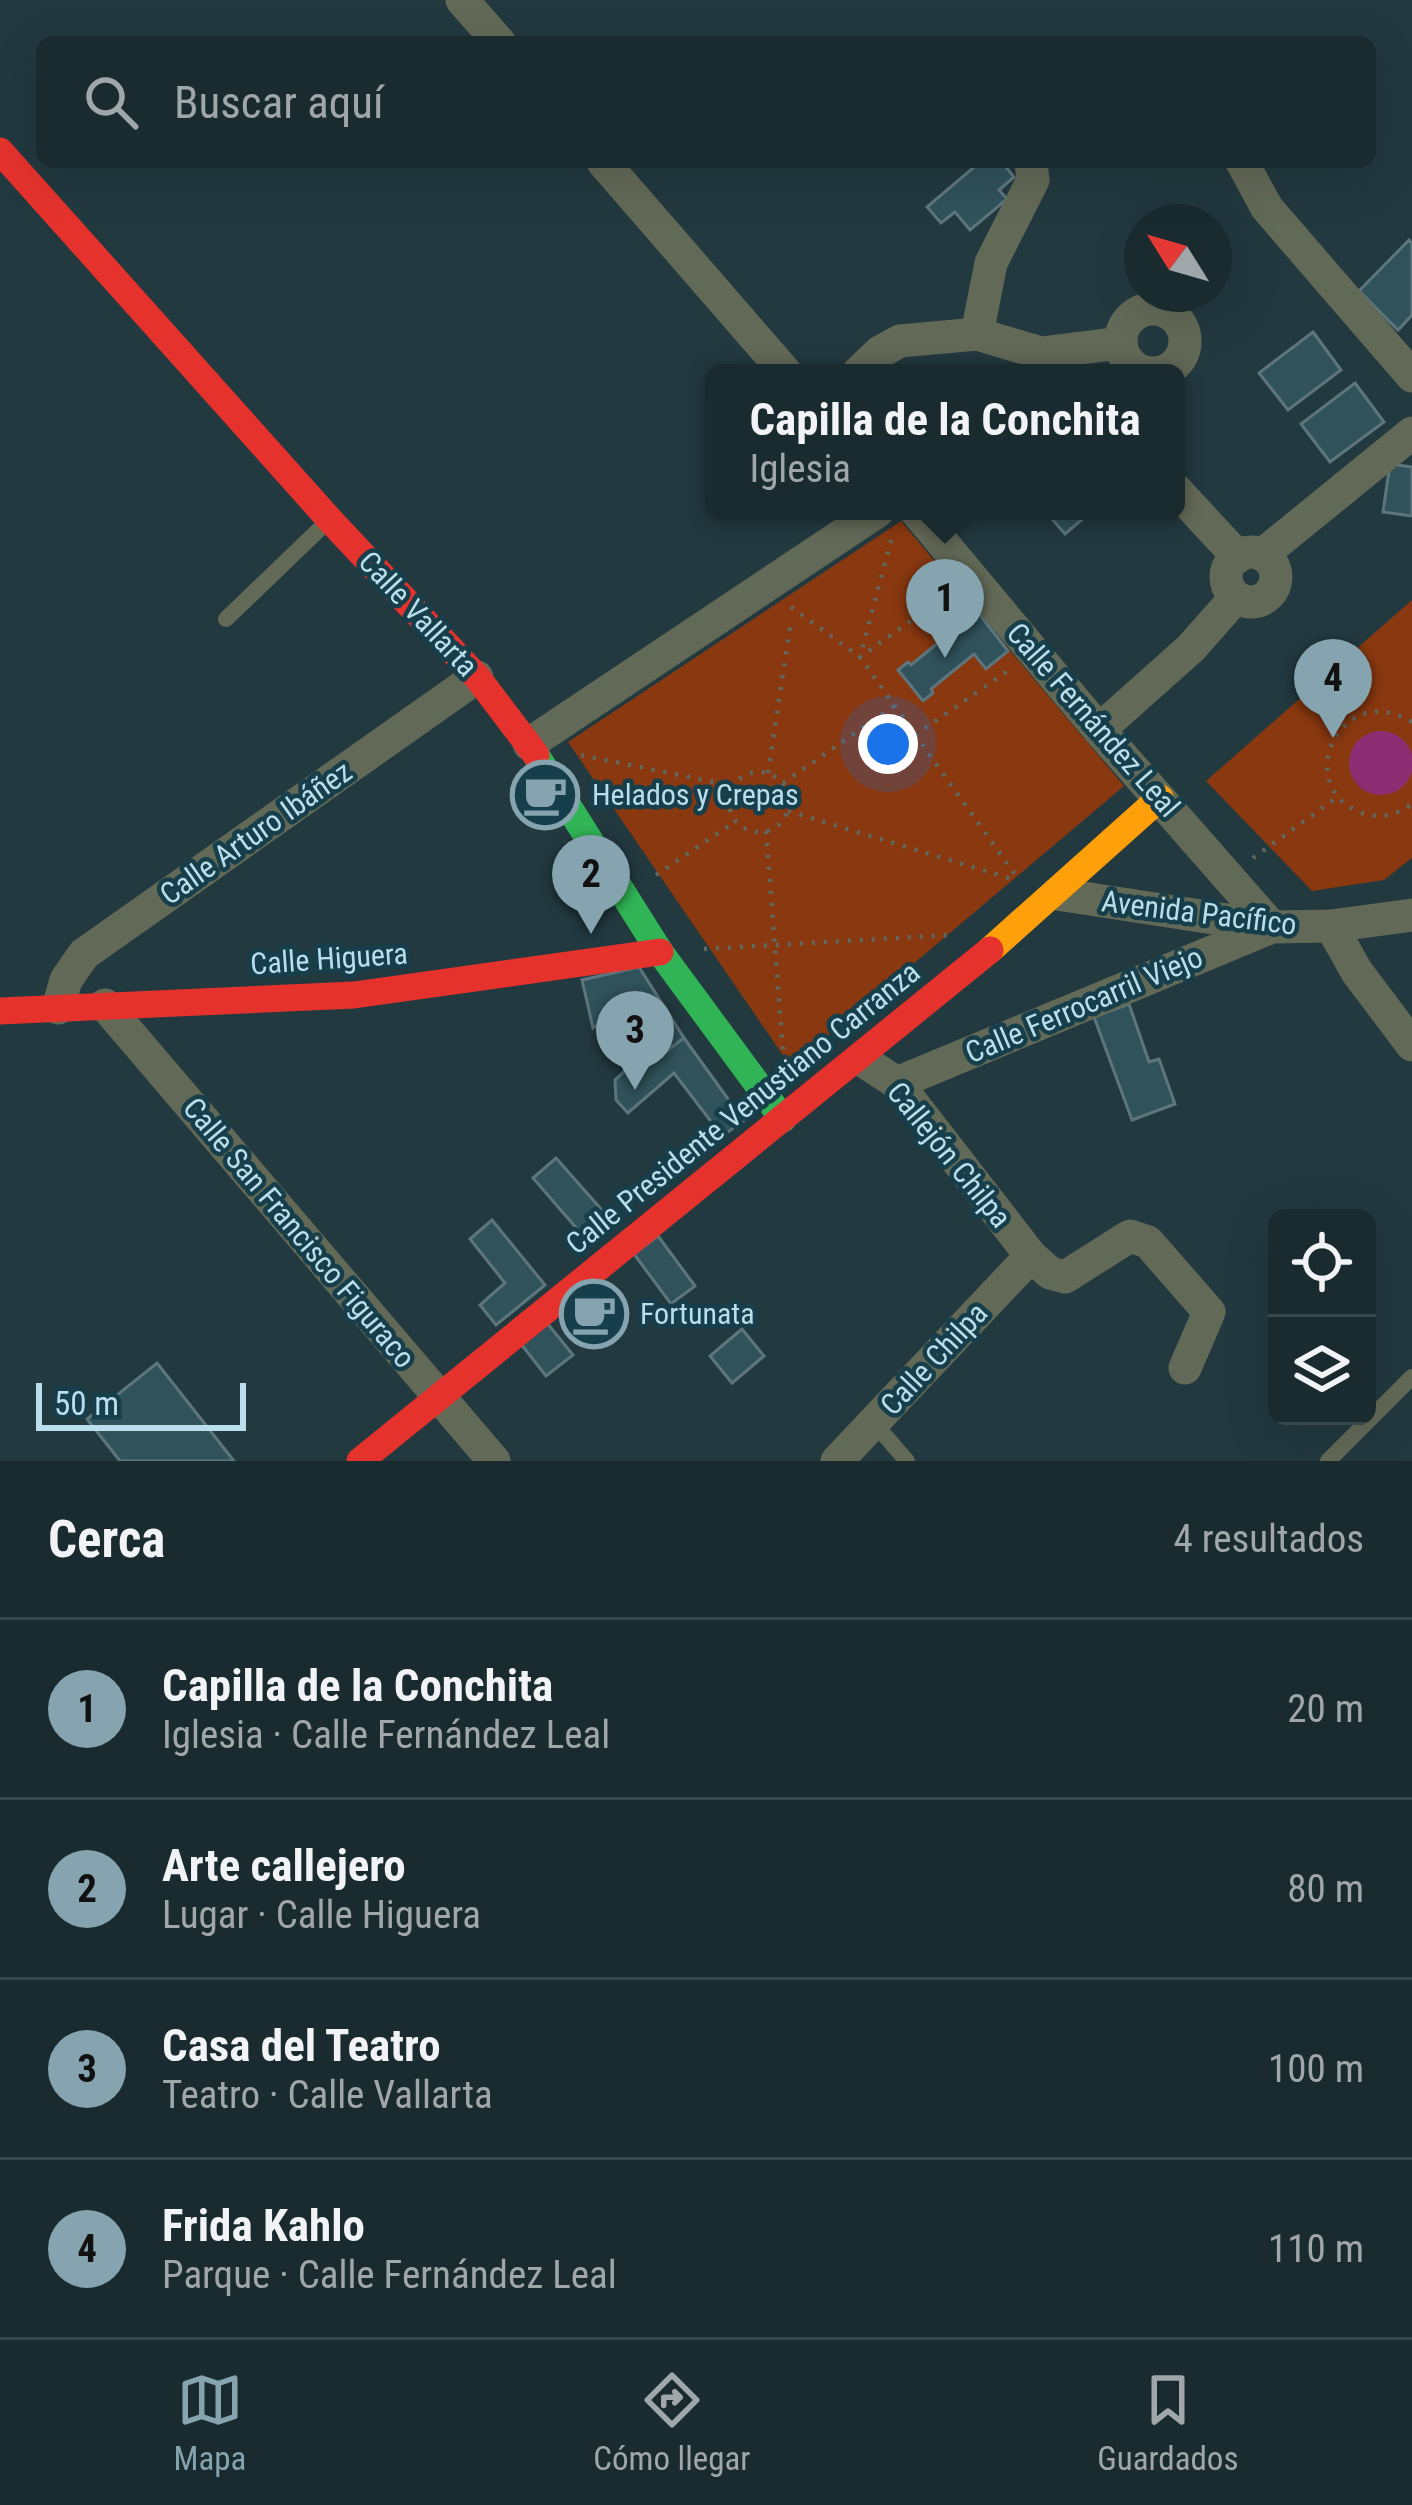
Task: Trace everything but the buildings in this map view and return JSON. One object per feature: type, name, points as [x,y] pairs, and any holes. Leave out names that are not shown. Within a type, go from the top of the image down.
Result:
[{"type":"street","points":[[462,0],[494,36]]},
{"type":"street","name":"Calle Vallarta","points":[[0,151],[477,677],[529,744],[627,895],[648,966],[774,1126]]},
{"type":"street","points":[[608,168],[778,364]]},
{"type":"street","points":[[977,334],[991,263],[1033,180],[1032,168]]},
{"type":"street","points":[[1245,168],[1267,208],[1412,376]]},
{"type":"street","points":[[1131,364],[1120,343],[1126,322],[1143,310],[1164,310],[1180,324],[1184,344],[1172,364]]},
{"type":"street","points":[[867,364],[900,340],[977,334],[1040,353],[1120,343]]},
{"type":"street","points":[[1099,730],[1191,648],[1236,597],[1227,576],[1412,433]]},
{"type":"street","points":[[1185,498],[1250,556]]},
{"type":"street","points":[[529,744],[893,520]]},
{"type":"street","name":"Calle Fernández Leal","points":[[898,520],[971,578],[1272,927]]},
{"type":"street","name":"Calle Arturo Ibáñez","points":[[58,1008],[66,980],[84,954],[477,677]]},
{"type":"street","name":"Calle Presidente Venustiano Carranza","points":[[360,1461],[862,1060],[1057,894],[1160,798]]},
{"type":"street","name":"Avenida Pacífico","points":[[1057,894],[1272,927],[1331,926],[1412,915]]},
{"type":"street","points":[[1331,926],[1412,1045]]},
{"type":"street","name":"Calle Ferrocarril Viejo","points":[[896,1084],[1272,927]]},
{"type":"street","name":"Calle Higuera","points":[[0,1011],[354,994],[646,954]]},
{"type":"street","name":"Calle San Francisco Figuraco","points":[[105,1005],[494,1461]]},
{"type":"street","name":"Callejón Chilpa","points":[[862,1060],[896,1084],[1030,1256]]},
{"type":"street","points":[[1030,1256],[1050,1273],[1064,1277],[1130,1237],[1148,1243],[1209,1312],[1185,1368]]},
{"type":"street","name":"Calle Chilpa","points":[[837,1461],[1030,1256]]},
{"type":"lane","points":[[226,619],[330,520]]},
{"type":"lane","points":[[1328,1461],[1412,1377]]},
{"type":"lane","points":[[874,1423],[907,1461]]},
{"type":"path","points":[[860,657],[895,520]]},
{"type":"path","points":[[860,657],[971,578]]},
{"type":"path","points":[[768,773],[794,616],[860,657],[1019,881],[788,811]]},
{"type":"path","points":[[915,735],[1034,652]]},
{"type":"path","points":[[783,783],[894,706]]},
{"type":"path","points":[[1412,722],[1382,710],[1366,712],[1341,728],[1328,754],[1331,784],[1338,797],[1363,814],[1393,814],[1412,804]]},
{"type":"path","points":[[529,744],[734,786]]},
{"type":"path","points":[[768,773],[783,783],[788,811],[776,827],[750,830],[736,821],[729,804],[734,786],[748,774],[768,773]]},
{"type":"path","points":[[1228,875],[1338,797]]},
{"type":"path","points":[[627,895],[736,821]]},
{"type":"path","points":[[766,831],[783,1058]]},
{"type":"path","points":[[646,954],[1010,932]]},
{"type":"shaded area","points":[[901,521],[1124,786],[791,1067],[568,742]]},
{"type":"shaded area","points":[[1412,600],[1412,858],[1384,880],[1312,891],[1206,781]]},
{"type":"shaded area","points":[[1381,731],[1404,740],[1413,763],[1404,786],[1381,795],[1358,786],[1349,763],[1358,740]]},
{"type":"traffic: fast","points":[[536,755],[660,952],[783,1119]]},
{"type":"traffic: slow","points":[[990,950],[1160,798]]},
{"type":"traffic: jam","points":[[0,151],[477,677],[536,755]]},
{"type":"traffic: jam","points":[[360,1461],[990,950]]},
{"type":"traffic: jam","points":[[0,1011],[354,995],[660,952]]},
{"type":"place","name":"Capilla de la Conchita","points":[[945,658]]},
{"type":"place","name":"Frida Kahlo","points":[[1333,738]]},
{"type":"place","name":"Helados y Crepas","points":[[545,795]]},
{"type":"place","name":"Arte callejero","points":[[591,934]]},
{"type":"place","name":"Casa del Teatro","points":[[635,1090]]},
{"type":"place","name":"Fortunata","points":[[594,1314]]}]
